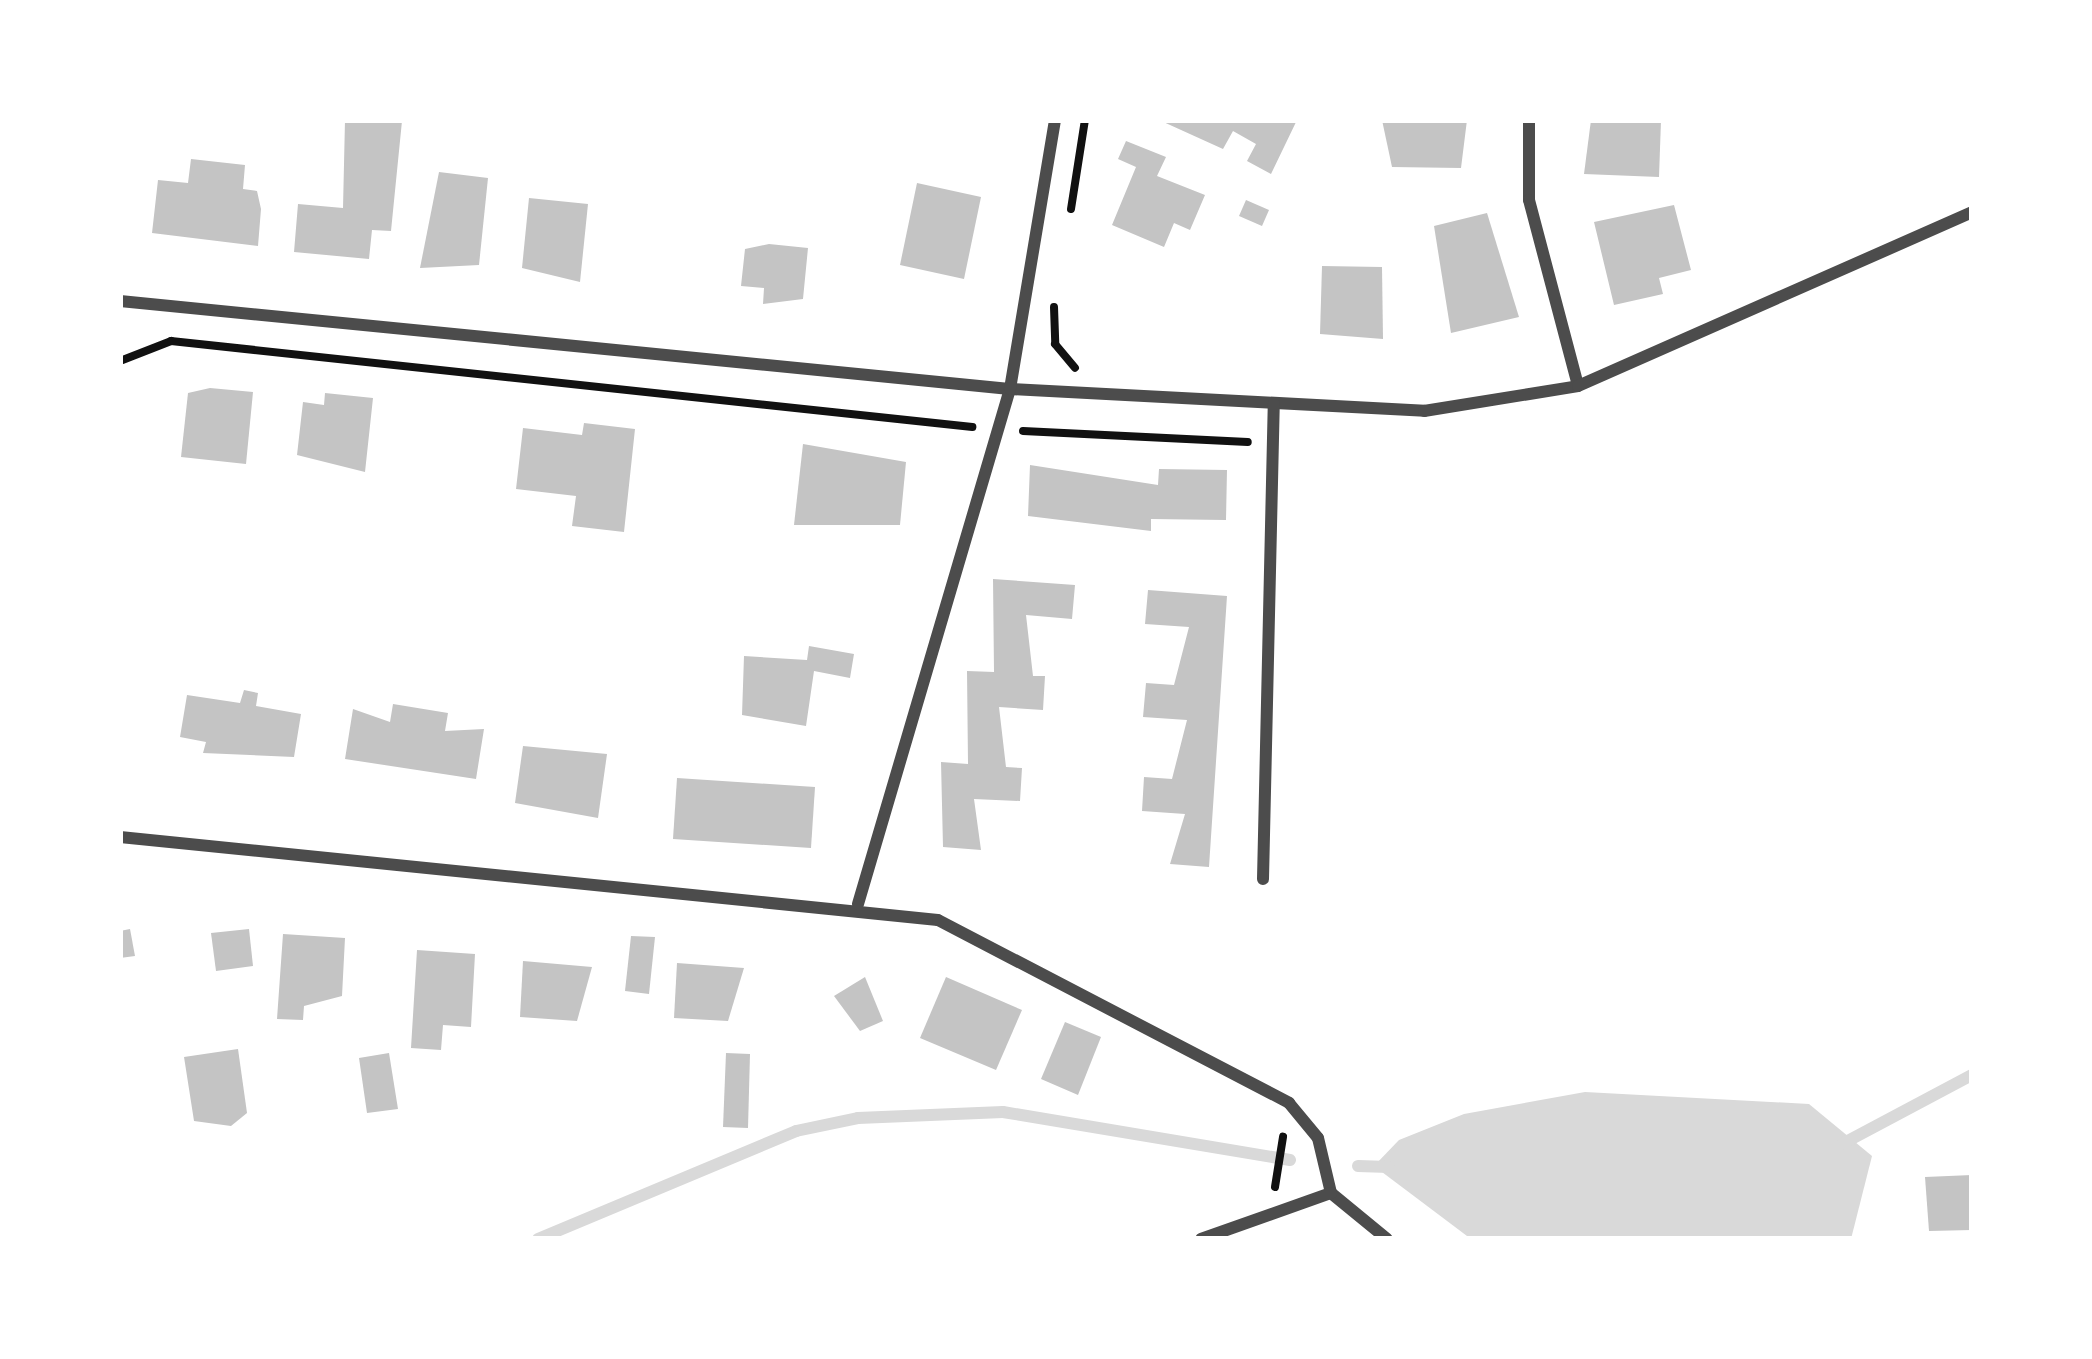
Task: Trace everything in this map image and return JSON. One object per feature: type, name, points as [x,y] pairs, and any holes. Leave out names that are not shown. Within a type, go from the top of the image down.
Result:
[{"type":"street","points":[[858,904],[994,430],[1010,389],[1055,120]]},
{"type":"street","points":[[1529,120],[1528,200],[1578,386]]},
{"type":"street","points":[[120,301],[1010,389],[1424,411],[1578,386],[1972,212]]},
{"type":"street","points":[[1263,879],[1274,403]]},
{"type":"street","points":[[120,837],[606,893],[858,904],[938,920],[1238,1067],[1318,1138],[1331,1193],[1387,1239]]},
{"type":"street","points":[[1201,1239],[1331,1193]]},
{"type":"path","points":[[1068,220],[1085,120]]},
{"type":"path","points":[[1055,293],[1055,344],[1094,375]]},
{"type":"path","points":[[120,361],[171,341],[994,430],[1273,444]]},
{"type":"path","points":[[1278,1171],[1284,1134]]},
{"type":"shaded area","points":[[1585,1092],[1809,1104],[1872,1156],[1851,1239],[1471,1239],[1374,1166],[1399,1140],[1464,1114]]},
{"type":"building","points":[[345,120],[402,121],[391,231],[372,230],[369,259],[294,252],[298,204],[343,208]]},
{"type":"building","points":[[1159,120],[1297,120],[1271,174],[1247,161],[1256,144],[1233,131],[1223,149]]},
{"type":"building","points":[[1382,120],[1467,120],[1461,168],[1392,167]]},
{"type":"building","points":[[1591,120],[1661,120],[1659,177],[1584,174]]},
{"type":"building","points":[[1126,141],[1166,157],[1157,176],[1205,195],[1190,230],[1174,223],[1164,247],[1112,225],[1136,167],[1118,159]]},
{"type":"building","points":[[191,159],[245,165],[243,189],[257,191],[261,209],[258,246],[152,233],[158,180],[188,183]]},
{"type":"building","points":[[439,172],[488,178],[479,265],[420,268]]},
{"type":"building","points":[[917,183],[981,197],[964,279],[900,265]]},
{"type":"building","points":[[529,198],[588,204],[580,282],[522,268]]},
{"type":"building","points":[[1246,200],[1269,210],[1262,226],[1239,216]]},
{"type":"building","points":[[1674,205],[1691,270],[1659,278],[1663,294],[1614,305],[1594,222]]},
{"type":"building","points":[[1487,213],[1519,317],[1451,333],[1434,226]]},
{"type":"building","points":[[769,244],[808,248],[803,299],[763,304],[764,288],[741,286],[745,249]]},
{"type":"building","points":[[1322,266],[1382,267],[1383,339],[1320,334]]},
{"type":"building","points":[[210,388],[253,392],[246,464],[181,457],[188,393]]},
{"type":"building","points":[[325,393],[373,398],[365,472],[297,455],[303,402],[324,405]]},
{"type":"building","points":[[584,423],[635,429],[624,532],[572,526],[576,496],[516,489],[523,428],[582,435]]},
{"type":"building","points":[[803,444],[906,462],[900,525],[794,525]]},
{"type":"building","points":[[1030,465],[1158,485],[1159,469],[1227,470],[1226,520],[1151,519],[1151,531],[1028,516]]},
{"type":"building","points":[[993,579],[1075,585],[1072,619],[1026,615],[1033,676],[1045,676],[1043,710],[999,707],[1006,767],[1022,768],[1020,801],[974,799],[981,850],[943,847],[941,762],[968,764],[967,671],[994,672]]},
{"type":"building","points":[[1148,590],[1227,596],[1209,867],[1170,864],[1185,814],[1142,811],[1144,777],[1172,779],[1187,720],[1143,717],[1146,683],[1174,685],[1189,627],[1145,624]]},
{"type":"building","points":[[809,646],[854,654],[850,678],[814,671],[806,726],[742,715],[744,656],[807,660]]},
{"type":"building","points":[[244,690],[258,693],[256,706],[301,714],[294,757],[203,753],[206,742],[180,737],[187,695],[240,703]]},
{"type":"building","points":[[393,704],[448,713],[445,731],[484,729],[476,779],[345,759],[353,709],[390,722]]},
{"type":"building","points":[[523,746],[607,754],[598,818],[515,803]]},
{"type":"building","points":[[677,778],[815,787],[811,848],[673,839]]},
{"type":"building","points":[[130,929],[135,956],[120,958],[120,931]]},
{"type":"building","points":[[249,929],[253,966],[216,971],[211,933]]},
{"type":"building","points":[[283,934],[345,938],[342,996],[304,1006],[303,1020],[277,1019]]},
{"type":"building","points":[[631,936],[655,937],[649,994],[625,991]]},
{"type":"building","points":[[417,950],[475,954],[471,1027],[443,1025],[441,1050],[411,1048]]},
{"type":"building","points":[[523,961],[592,967],[577,1021],[520,1017]]},
{"type":"building","points":[[677,963],[744,968],[728,1021],[674,1018]]},
{"type":"building","points":[[865,977],[883,1021],[860,1031],[834,996]]},
{"type":"building","points":[[946,977],[1022,1010],[996,1070],[920,1038]]},
{"type":"building","points":[[1065,1022],[1101,1037],[1078,1095],[1041,1079]]},
{"type":"building","points":[[238,1049],[247,1113],[231,1126],[194,1121],[184,1057]]},
{"type":"building","points":[[389,1053],[398,1109],[367,1113],[359,1058]]},
{"type":"building","points":[[726,1053],[750,1054],[748,1128],[723,1127]]},
{"type":"building","points":[[1972,1175],[1972,1230],[1929,1231],[1925,1177]]},
{"type":"waterway","points":[[1842,1144],[1972,1075]]},
{"type":"waterway","points":[[538,1239],[796,1131],[858,1118],[1003,1112],[1290,1160]]},
{"type":"waterway","points":[[1358,1166],[1389,1167]]}]
